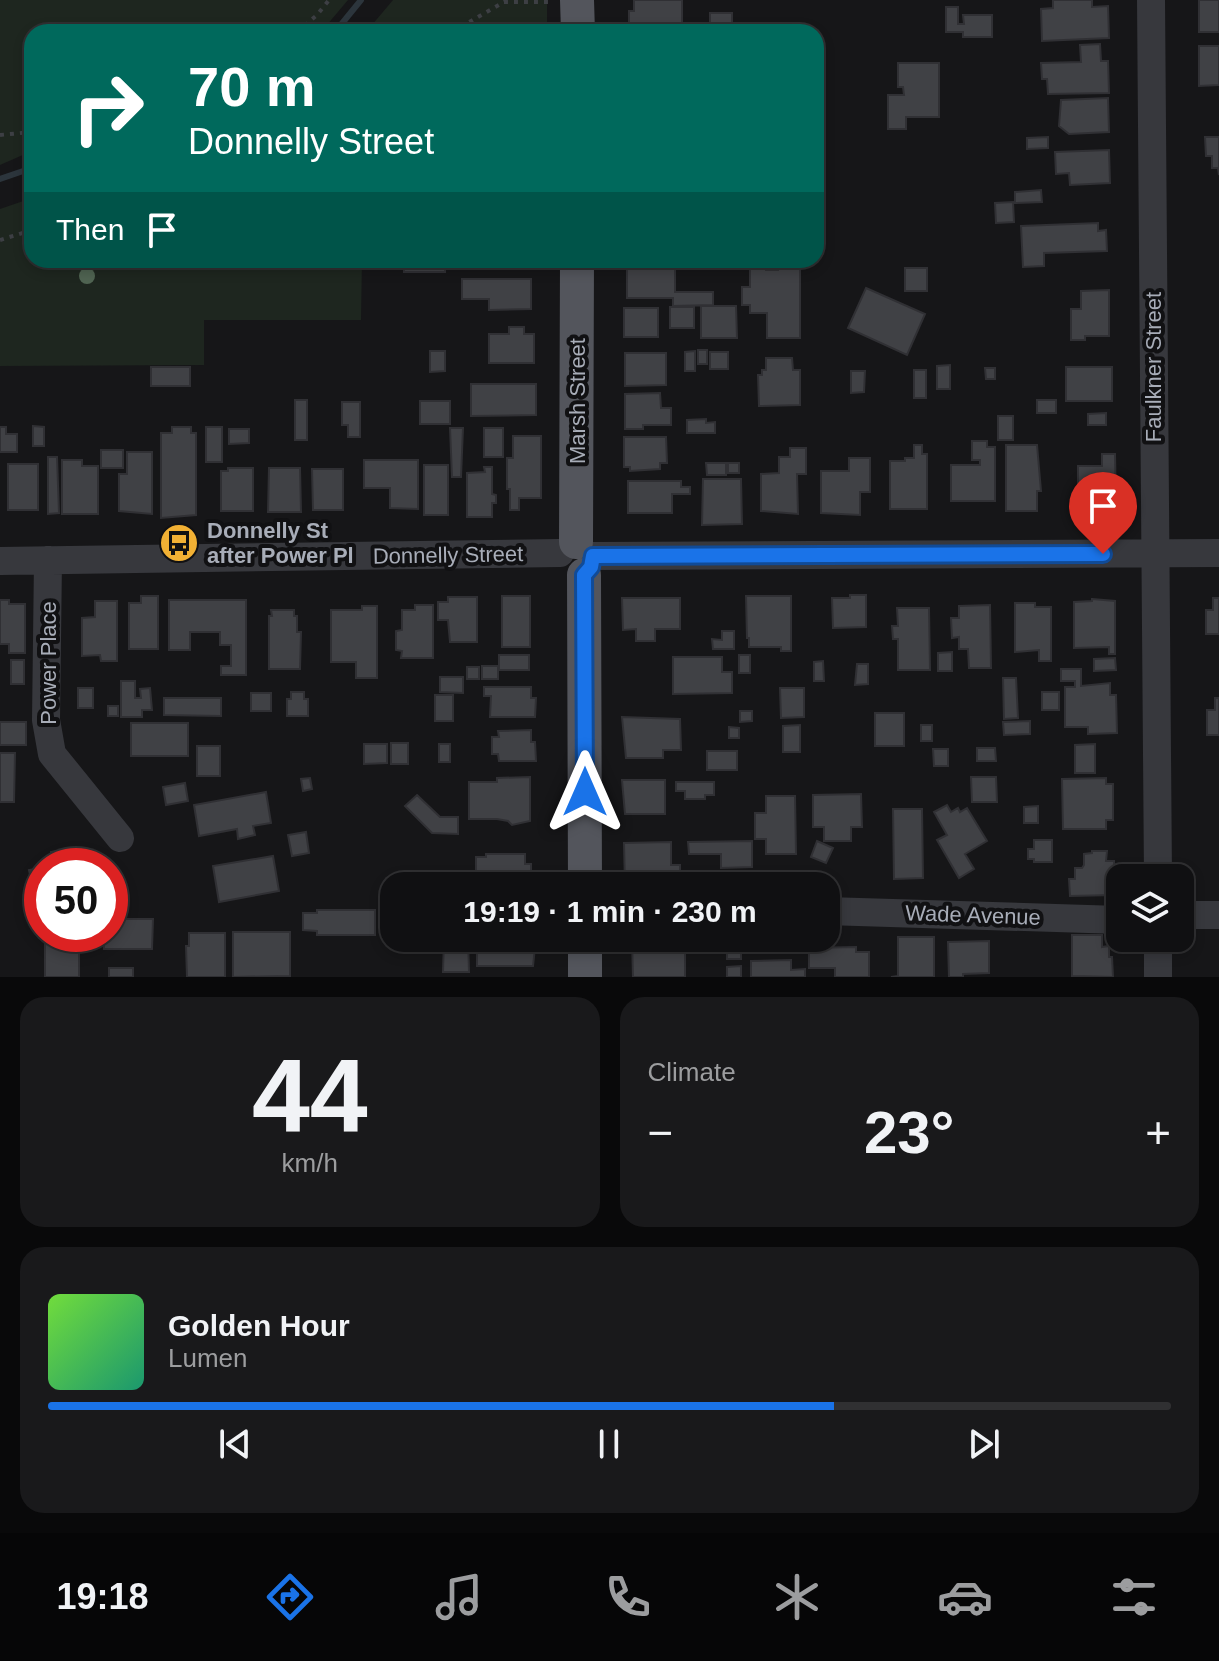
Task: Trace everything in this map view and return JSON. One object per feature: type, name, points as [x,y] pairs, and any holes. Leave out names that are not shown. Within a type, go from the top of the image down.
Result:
[{"type":"main road","points":[[577,0],[578,24]]},
{"type":"main road","name":"Marsh Street","points":[[577,268],[578,557],[585,872]]},
{"type":"main road","points":[[585,952],[585,977]]},
{"type":"street","name":"Faulkner Street","points":[[1151,0],[1158,864]]},
{"type":"street","name":"Donnelly Street","points":[[0,561],[1219,553]]},
{"type":"street","name":"Power Place","points":[[48,560],[46,720],[52,754],[120,838]]},
{"type":"street","name":"Wade Avenue","points":[[840,911],[1106,920]]},
{"type":"street","points":[[1194,915],[1219,915]]},
{"type":"street","points":[[1158,952],[1158,977]]},
{"type":"path","points":[[306,24],[329,0]]},
{"type":"path","points":[[466,24],[504,2],[577,0]]},
{"type":"path","points":[[0,135],[24,133]]},
{"type":"path","points":[[0,240],[24,232]]},
{"type":"shaded area","points":[[0,0],[348,0],[328,24],[24,24],[24,154],[0,165]]},
{"type":"shaded area","points":[[393,0],[547,0],[547,24],[373,24]]},
{"type":"shaded area","points":[[24,201],[24,268],[362,268],[361,320],[204,320],[204,365],[0,366],[0,209]]},
{"type":"building","points":[[634,0],[682,0],[682,24],[629,24],[629,11],[634,11]]},
{"type":"building","points":[[1053,0],[1092,0],[1092,7],[1108,6],[1109,38],[1042,41],[1041,9],[1053,8]]},
{"type":"building","points":[[1199,0],[1219,0],[1219,32],[1199,32]]},
{"type":"building","points":[[946,7],[958,7],[958,24],[964,24],[963,15],[992,15],[992,37],[963,37],[963,32],[946,32]]},
{"type":"building","points":[[710,13],[732,13],[732,24],[710,24]]},
{"type":"building","points":[[1100,44],[1101,61],[1108,61],[1109,93],[1048,94],[1047,79],[1042,79],[1041,63],[1081,62],[1080,45]]},
{"type":"building","points":[[1199,46],[1219,46],[1219,85],[1199,86]]},
{"type":"building","points":[[898,63],[939,63],[939,117],[906,117],[906,129],[888,129],[888,95],[904,95],[903,87],[898,87]]},
{"type":"building","points":[[1108,98],[1109,132],[1069,134],[1059,126],[1061,100]]},
{"type":"building","points":[[1048,137],[1048,148],[1027,149],[1027,138]]},
{"type":"building","points":[[1205,137],[1219,137],[1219,175],[1218,168],[1212,168],[1212,156],[1206,156]]},
{"type":"building","points":[[1109,150],[1110,183],[1070,185],[1069,173],[1056,174],[1055,152]]},
{"type":"building","points":[[1041,190],[1042,202],[1015,203],[1015,192]]},
{"type":"building","points":[[1013,202],[1014,222],[996,223],[995,203]]},
{"type":"building","points":[[1098,223],[1098,231],[1106,230],[1107,251],[1044,253],[1044,266],[1023,267],[1021,226]]},
{"type":"building","points":[[404,268],[445,268],[445,272],[404,272]]},
{"type":"building","points":[[627,268],[675,268],[675,292],[713,292],[713,305],[673,306],[673,298],[627,298]]},
{"type":"building","points":[[750,268],[800,268],[800,338],[767,338],[767,313],[750,313],[750,305],[742,305],[742,287],[750,287]]},
{"type":"building","points":[[905,268],[927,268],[927,291],[905,291]]},
{"type":"building","points":[[462,279],[531,279],[531,309],[489,310],[489,299],[462,299]]},
{"type":"building","points":[[866,288],[925,314],[907,355],[848,328]]},
{"type":"building","points":[[1109,290],[1109,336],[1085,336],[1085,340],[1071,340],[1071,309],[1081,309],[1081,291]]},
{"type":"building","points":[[701,306],[736,306],[737,338],[701,338]]},
{"type":"building","points":[[670,307],[694,307],[694,328],[670,328]]},
{"type":"building","points":[[624,308],[658,308],[658,337],[624,337]]},
{"type":"building","points":[[509,327],[524,327],[524,334],[534,334],[534,363],[489,363],[489,334],[509,334]]},
{"type":"building","points":[[698,350],[707,350],[707,364],[698,364]]},
{"type":"building","points":[[430,351],[445,351],[445,371],[430,372]]},
{"type":"building","points":[[695,351],[695,371],[685,371],[685,352]]},
{"type":"building","points":[[710,352],[728,352],[728,369],[710,369]]},
{"type":"building","points":[[625,353],[666,353],[666,385],[625,386]]},
{"type":"building","points":[[766,358],[792,358],[793,370],[800,370],[800,405],[759,406],[758,375],[766,370]]},
{"type":"building","points":[[950,365],[950,389],[937,389],[937,366]]},
{"type":"building","points":[[151,367],[190,367],[190,386],[151,386]]},
{"type":"building","points":[[1066,367],[1112,367],[1112,401],[1066,401]]},
{"type":"building","points":[[985,368],[995,368],[995,379],[986,379]]},
{"type":"building","points":[[914,370],[926,370],[926,398],[914,398]]},
{"type":"building","points":[[851,371],[865,371],[864,392],[851,393]]},
{"type":"building","points":[[471,384],[536,384],[536,415],[471,416]]},
{"type":"building","points":[[660,393],[661,408],[671,408],[671,425],[643,425],[643,429],[625,429],[625,394]]},
{"type":"building","points":[[295,400],[307,400],[307,440],[295,440]]},
{"type":"building","points":[[1037,400],[1056,400],[1056,413],[1037,413]]},
{"type":"building","points":[[420,401],[450,401],[450,424],[420,424]]},
{"type":"building","points":[[342,402],[360,402],[360,437],[348,437],[348,425],[342,425]]},
{"type":"building","points":[[1106,413],[1106,425],[1088,425],[1088,414]]},
{"type":"building","points":[[998,416],[1013,416],[1013,440],[998,440]]},
{"type":"building","points":[[706,419],[706,423],[715,422],[715,433],[687,433],[687,420]]},
{"type":"building","points":[[33,426],[44,427],[44,446],[33,446]]},
{"type":"building","points":[[0,427],[6,427],[6,434],[17,434],[17,452],[0,452]]},
{"type":"building","points":[[172,427],[191,427],[191,433],[196,433],[196,515],[161,518],[161,433],[172,433]]},
{"type":"building","points":[[206,427],[222,427],[222,462],[206,462]]},
{"type":"building","points":[[450,428],[463,428],[461,477],[452,477]]},
{"type":"building","points":[[484,428],[503,428],[503,457],[484,457]]},
{"type":"building","points":[[229,429],[249,429],[249,443],[229,444]]},
{"type":"building","points":[[513,436],[541,436],[541,498],[519,498],[519,510],[510,510],[510,489],[507,489],[507,458],[513,458]]},
{"type":"building","points":[[624,437],[666,437],[667,463],[660,463],[660,469],[630,471],[630,467],[624,467]]},
{"type":"building","points":[[972,441],[987,441],[987,447],[995,447],[995,501],[951,501],[951,465],[980,465],[980,460],[972,460]]},
{"type":"building","points":[[914,445],[922,445],[922,454],[927,454],[927,509],[890,509],[890,461],[914,458]]},
{"type":"building","points":[[1006,445],[1037,445],[1041,491],[1037,491],[1037,511],[1006,511]]},
{"type":"building","points":[[790,448],[806,448],[806,474],[797,474],[798,514],[761,511],[761,474],[779,473],[779,457],[790,457]]},
{"type":"building","points":[[101,450],[123,450],[123,468],[101,468]]},
{"type":"building","points":[[127,452],[152,452],[152,514],[119,511],[119,474],[127,474]]},
{"type":"building","points":[[1102,454],[1115,454],[1116,503],[1103,503],[1103,497],[1078,498],[1078,466],[1102,466]]},
{"type":"building","points":[[48,457],[57,457],[59,513],[48,514]]},
{"type":"building","points":[[849,458],[870,458],[870,492],[860,492],[860,515],[821,513],[821,471],[849,471]]},
{"type":"building","points":[[62,460],[82,460],[82,466],[98,466],[98,514],[62,514]]},
{"type":"building","points":[[364,460],[418,460],[418,509],[390,508],[390,488],[364,488]]},
{"type":"building","points":[[706,463],[726,463],[726,475],[707,475]]},
{"type":"building","points":[[728,463],[739,463],[739,473],[728,473]]},
{"type":"building","points":[[8,464],[38,464],[38,510],[8,510]]},
{"type":"building","points":[[424,465],[448,465],[448,515],[424,515]]},
{"type":"building","points":[[484,467],[492,467],[492,494],[496,495],[496,503],[492,503],[492,517],[467,517],[467,473],[485,472]]},
{"type":"building","points":[[228,468],[253,468],[253,511],[221,511],[221,471],[228,471]]},
{"type":"building","points":[[269,468],[300,468],[301,512],[268,512]]},
{"type":"building","points":[[312,469],[343,469],[343,510],[313,510]]},
{"type":"building","points":[[703,479],[741,479],[742,524],[702,525]]},
{"type":"building","points":[[628,481],[681,481],[681,487],[690,487],[690,494],[672,494],[672,513],[628,513]]},
{"type":"building","points":[[850,595],[866,595],[866,627],[833,628],[832,598],[850,598]]},
{"type":"building","points":[[141,596],[158,596],[158,649],[129,649],[129,603],[141,603]]},
{"type":"building","points":[[502,596],[530,596],[530,647],[502,647]]},
{"type":"building","points":[[746,596],[791,596],[791,651],[781,651],[781,647],[749,647]]},
{"type":"building","points":[[448,597],[477,597],[477,642],[450,642],[448,620],[438,620],[438,602],[448,602]]},
{"type":"building","points":[[622,598],[680,598],[680,629],[655,629],[655,641],[636,641],[636,629],[623,630]]},
{"type":"building","points":[[1213,598],[1219,598],[1219,634],[1206,634],[1206,610],[1213,610]]},
{"type":"building","points":[[1092,599],[1115,601],[1115,654],[1109,654],[1109,647],[1074,648],[1074,602]]},
{"type":"building","points":[[0,600],[9,600],[9,604],[25,604],[25,653],[9,653],[9,644],[0,644]]},
{"type":"building","points":[[169,600],[246,600],[246,675],[221,675],[221,666],[231,666],[231,645],[220,645],[220,632],[190,632],[190,650],[169,650]]},
{"type":"building","points":[[95,601],[117,601],[117,661],[101,661],[100,655],[82,656],[82,618],[95,617]]},
{"type":"building","points":[[1015,603],[1051,607],[1051,661],[1039,661],[1039,650],[1015,652]]},
{"type":"building","points":[[415,605],[433,605],[433,658],[401,658],[402,651],[396,650],[396,631],[402,630],[402,610],[415,610]]},
{"type":"building","points":[[990,605],[991,668],[969,668],[968,649],[959,649],[959,637],[952,638],[951,618],[959,618],[959,606]]},
{"type":"building","points":[[362,606],[377,606],[377,678],[356,678],[356,662],[331,662],[331,610],[362,610]]},
{"type":"building","points":[[897,608],[929,608],[930,670],[898,670],[898,639],[893,639],[892,626],[898,626]]},
{"type":"building","points":[[271,610],[294,610],[294,616],[297,616],[297,632],[301,632],[300,669],[269,669]]},
{"type":"building","points":[[722,631],[734,631],[734,649],[713,649],[712,639],[722,640]]},
{"type":"building","points":[[952,652],[952,671],[938,671],[938,653]]},
{"type":"building","points":[[499,655],[529,655],[529,670],[499,670]]},
{"type":"building","points":[[739,655],[750,655],[750,673],[739,673]]},
{"type":"building","points":[[673,657],[722,657],[722,672],[732,672],[732,693],[673,694]]},
{"type":"building","points":[[1115,658],[1116,670],[1094,671],[1094,659]]},
{"type":"building","points":[[11,660],[24,660],[24,684],[11,684]]},
{"type":"building","points":[[823,661],[824,681],[814,681],[814,662]]},
{"type":"building","points":[[857,664],[868,664],[868,684],[855,685]]},
{"type":"building","points":[[482,666],[498,666],[498,679],[482,679]]},
{"type":"building","points":[[467,667],[479,667],[479,679],[467,679]]},
{"type":"building","points":[[1061,669],[1081,669],[1081,686],[1110,683],[1110,695],[1116,695],[1117,733],[1088,734],[1088,727],[1065,727],[1065,687],[1075,687],[1075,681],[1061,681]]},
{"type":"building","points":[[440,677],[463,677],[463,693],[440,692]]},
{"type":"building","points":[[1003,678],[1016,678],[1018,718],[1004,719]]},
{"type":"building","points":[[121,681],[135,681],[135,698],[141,698],[140,689],[150,688],[152,710],[142,710],[142,717],[121,717]]},
{"type":"building","points":[[484,687],[531,687],[531,698],[536,698],[535,717],[490,717],[491,696],[484,696]]},
{"type":"building","points":[[78,688],[93,688],[93,708],[78,708]]},
{"type":"building","points":[[780,688],[804,688],[804,717],[781,718]]},
{"type":"building","points":[[291,692],[304,692],[304,699],[308,699],[308,716],[287,716],[287,699],[291,699]]},
{"type":"building","points":[[1042,692],[1059,692],[1059,710],[1042,710]]},
{"type":"building","points":[[251,693],[271,693],[271,711],[251,711]]},
{"type":"building","points":[[435,695],[453,695],[453,721],[435,721]]},
{"type":"building","points":[[164,698],[221,698],[221,716],[164,715]]},
{"type":"building","points":[[1215,698],[1219,698],[1219,735],[1207,735],[1207,710],[1215,710]]},
{"type":"building","points":[[108,706],[118,706],[118,716],[108,716]]},
{"type":"building","points":[[740,711],[752,711],[752,721],[740,722]]},
{"type":"building","points":[[875,713],[904,713],[904,746],[875,746]]},
{"type":"building","points":[[622,717],[680,719],[681,750],[663,750],[663,758],[626,758]]},
{"type":"building","points":[[1030,721],[1030,734],[1004,735],[1003,722]]},
{"type":"building","points":[[0,722],[26,722],[26,745],[0,745]]},
{"type":"building","points":[[131,723],[188,723],[188,756],[131,756]]},
{"type":"building","points":[[800,725],[800,752],[783,752],[783,726]]},
{"type":"building","points":[[921,725],[932,725],[932,741],[921,741]]},
{"type":"building","points":[[729,727],[739,728],[739,738],[729,738]]},
{"type":"building","points":[[531,730],[536,761],[499,761],[498,754],[492,754],[492,737],[499,737],[498,731]]},
{"type":"building","points":[[391,743],[408,743],[408,764],[391,764]]},
{"type":"building","points":[[364,744],[387,744],[387,763],[364,764]]},
{"type":"building","points":[[439,744],[450,744],[450,762],[439,762]]},
{"type":"building","points":[[1095,744],[1095,773],[1075,773],[1075,745]]},
{"type":"building","points":[[197,746],[220,746],[220,776],[197,776]]},
{"type":"building","points":[[977,748],[995,748],[996,761],[977,761]]},
{"type":"building","points":[[933,749],[948,749],[948,766],[934,766]]},
{"type":"building","points":[[707,751],[737,751],[737,770],[707,770]]},
{"type":"building","points":[[0,753],[15,753],[14,802],[0,802]]},
{"type":"building","points":[[530,777],[530,821],[512,825],[497,819],[469,819],[469,782]]},
{"type":"building","points":[[971,777],[996,777],[997,802],[972,802]]},
{"type":"building","points":[[310,778],[312,789],[303,791],[301,779]]},
{"type":"building","points":[[1106,778],[1106,784],[1113,784],[1113,820],[1106,820],[1106,829],[1063,829],[1062,779]]},
{"type":"building","points":[[622,780],[665,780],[665,814],[625,814]]},
{"type":"building","points":[[676,782],[714,782],[714,795],[705,795],[705,799],[685,799],[685,791],[676,791]]},
{"type":"building","points":[[185,783],[188,801],[166,805],[163,787]]},
{"type":"building","points":[[266,792],[271,823],[253,826],[255,835],[238,839],[237,829],[199,836],[194,805]]},
{"type":"building","points":[[861,794],[862,827],[851,827],[851,841],[824,841],[824,827],[813,827],[813,795]]},
{"type":"building","points":[[417,795],[440,817],[458,817],[458,834],[432,833],[405,806]]},
{"type":"building","points":[[766,796],[795,796],[796,854],[766,854],[766,839],[755,839],[755,813],[766,813]]},
{"type":"building","points":[[947,805],[951,812],[967,808],[987,841],[965,854],[974,869],[959,878],[937,840],[947,835],[934,812]]},
{"type":"building","points":[[1038,806],[1038,823],[1024,823],[1024,807]]},
{"type":"building","points":[[893,809],[922,809],[923,878],[894,879]]},
{"type":"building","points":[[306,832],[309,853],[292,856],[288,835]]},
{"type":"building","points":[[1034,840],[1052,840],[1052,862],[1028,859],[1028,849],[1034,849]]},
{"type":"building","points":[[752,841],[752,867],[721,868],[721,854],[689,854],[688,842]]},
{"type":"building","points":[[817,841],[833,848],[826,863],[811,857]]},
{"type":"building","points":[[671,842],[671,865],[680,865],[680,872],[625,872],[624,843]]},
{"type":"building","points":[[1107,851],[1106,861],[1114,861],[1114,864],[1106,864],[1106,895],[1070,896],[1069,879],[1075,879],[1075,868],[1084,865],[1084,854]]},
{"type":"building","points":[[486,854],[525,854],[525,864],[531,864],[531,872],[476,872],[476,857],[486,857]]},
{"type":"building","points":[[273,856],[279,891],[219,902],[213,866]]},
{"type":"building","points":[[317,910],[375,910],[375,935],[317,935],[317,931],[303,930],[303,913],[317,913]]},
{"type":"building","points":[[128,919],[153,919],[152,949],[128,949]]},
{"type":"building","points":[[233,932],[290,932],[290,976],[233,977]]},
{"type":"building","points":[[189,933],[225,933],[225,977],[187,977],[186,946],[189,946]]},
{"type":"building","points":[[1072,935],[1102,935],[1102,947],[1106,946],[1106,952],[1112,957],[1113,977],[1072,976]]},
{"type":"building","points":[[898,937],[934,937],[934,977],[891,977],[898,976]]},
{"type":"building","points":[[989,941],[989,973],[949,977],[948,942]]},
{"type":"building","points":[[840,947],[856,947],[856,952],[869,952],[869,977],[835,977],[835,968],[809,968],[809,952],[840,952]]},
{"type":"building","points":[[45,952],[79,952],[79,977],[45,977]]},
{"type":"building","points":[[444,952],[468,952],[469,972],[443,972]]},
{"type":"building","points":[[477,952],[534,952],[533,966],[477,966]]},
{"type":"building","points":[[632,952],[685,952],[685,977],[633,977]]},
{"type":"building","points":[[727,952],[741,952],[741,959],[727,959]]},
{"type":"building","points":[[791,960],[791,970],[805,969],[805,977],[751,977],[751,961]]},
{"type":"building","points":[[741,966],[741,977],[727,977],[727,967]]},
{"type":"building","points":[[109,968],[133,968],[133,977],[109,977]]},
{"type":"waterway","points":[[342,24],[361,0]]},
{"type":"waterway","points":[[0,179],[24,171]]},
{"type":"place","name":"Donnelly St after Power Pl","points":[[179,543]]},
{"type":"route","points":[[585,792],[584,575],[591,567],[593,556],[1103,554]]}]
